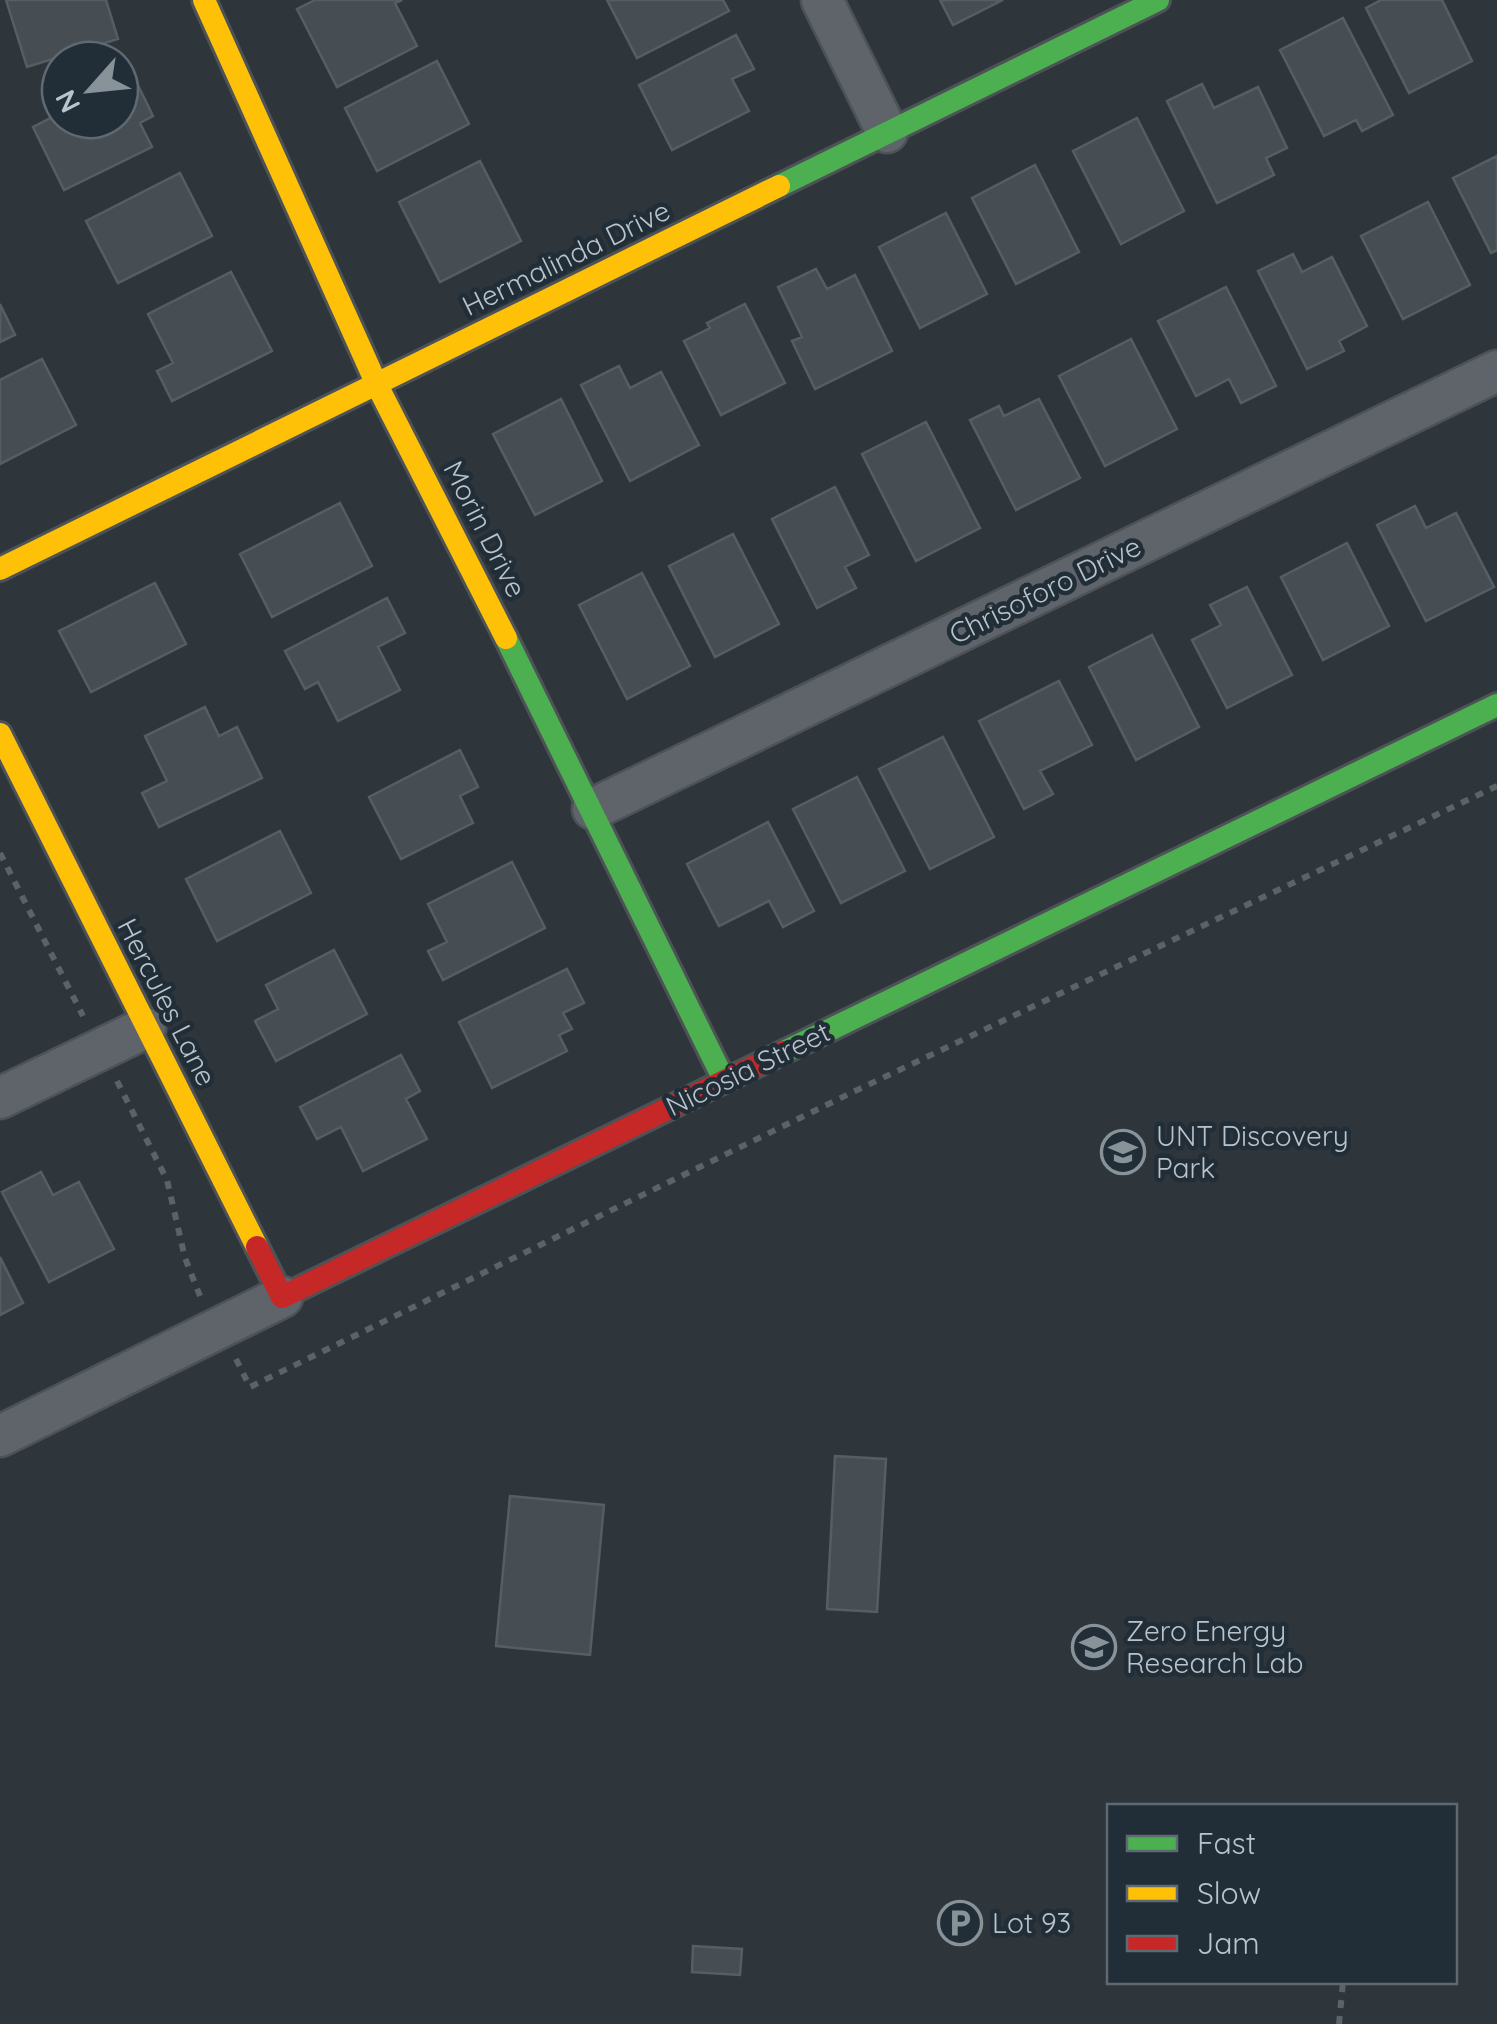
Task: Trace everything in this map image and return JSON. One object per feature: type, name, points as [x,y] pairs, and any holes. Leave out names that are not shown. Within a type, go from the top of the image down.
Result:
[{"type":"street","name":"Morin Drive","points":[[204,0],[378,385],[593,809],[724,1080]]},
{"type":"street","points":[[822,0],[887,132]]},
{"type":"street","name":"Hermalinda Drive","points":[[0,569],[1158,0]]},
{"type":"street","name":"Chrisoforo Drive","points":[[593,809],[1497,371]]},
{"type":"street","name":"Nicosia Street","points":[[0,1436],[1497,705]]},
{"type":"street","name":"Hercules Lane","points":[[0,734],[282,1297]]},
{"type":"street","points":[[0,1098],[145,1028]]},
{"type":"path","points":[[1339,2024],[1343,1984]]},
{"type":"building","points":[[6,0],[106,0],[118,39],[40,40],[40,63],[27,67]]},
{"type":"building","points":[[315,0],[402,0],[395,3],[417,46],[337,87],[297,9]]},
{"type":"building","points":[[607,0],[723,0],[729,11],[637,58]]},
{"type":"building","points":[[940,0],[1003,0],[953,25]]},
{"type":"building","points":[[1381,0],[1442,0],[1472,61],[1409,93],[1366,8]]},
{"type":"building","points":[[1343,18],[1393,115],[1362,131],[1356,120],[1324,136],[1280,50]]},
{"type":"building","points":[[736,35],[754,69],[732,79],[749,111],[672,150],[639,85]]},
{"type":"building","points":[[437,61],[469,124],[377,171],[345,108]]},
{"type":"building","points":[[1202,84],[1214,108],[1258,87],[1287,148],[1266,158],[1274,175],[1217,203],[1167,101]]},
{"type":"building","points":[[140,89],[153,116],[140,123]]},
{"type":"building","points":[[1137,118],[1184,211],[1121,244],[1073,151]]},
{"type":"building","points":[[40,123],[40,140],[140,140],[140,123],[152,147],[64,190],[33,127]]},
{"type":"building","points":[[1497,156],[1497,250],[1491,253],[1453,178]]},
{"type":"building","points":[[480,161],[521,241],[440,282],[399,202]]},
{"type":"building","points":[[1035,165],[1079,252],[1016,284],[972,198]]},
{"type":"building","points":[[180,173],[212,236],[118,283],[86,221]]},
{"type":"building","points":[[1428,202],[1470,285],[1403,319],[1361,236]]},
{"type":"building","points":[[946,213],[987,294],[920,328],[879,247]]},
{"type":"building","points":[[1293,254],[1302,272],[1332,257],[1367,326],[1339,341],[1344,351],[1307,369],[1258,271]]},
{"type":"building","points":[[816,269],[827,289],[855,275],[892,351],[815,389],[792,341],[802,337],[778,287]]},
{"type":"building","points":[[231,272],[272,351],[172,401],[157,371],[173,363],[148,314]]},
{"type":"building","points":[[1226,287],[1276,386],[1241,403],[1229,379],[1196,396],[1158,321]]},
{"type":"building","points":[[0,304],[15,335],[0,342]]},
{"type":"building","points":[[745,304],[785,383],[721,415],[684,341],[710,328],[707,323]]},
{"type":"building","points":[[1131,339],[1177,429],[1105,466],[1059,376]]},
{"type":"building","points":[[42,359],[76,425],[0,464],[0,380]]},
{"type":"building","points":[[619,366],[630,388],[661,372],[699,445],[630,481],[581,385]]},
{"type":"building","points":[[561,399],[602,481],[535,515],[493,434]]},
{"type":"building","points":[[1039,399],[1080,478],[1016,510],[970,420],[999,406],[1004,416]]},
{"type":"building","points":[[926,422],[980,528],[916,561],[862,454]]},
{"type":"building","points":[[835,487],[869,555],[845,567],[856,588],[817,608],[772,519]]},
{"type":"building","points":[[340,503],[372,566],[272,617],[240,554]]},
{"type":"building","points":[[1415,506],[1426,528],[1456,513],[1494,587],[1426,621],[1377,525]]},
{"type":"building","points":[[733,534],[779,624],[715,657],[669,566]]},
{"type":"building","points":[[1347,543],[1389,626],[1323,660],[1281,577]]},
{"type":"building","points":[[642,573],[690,666],[627,699],[579,605]]},
{"type":"building","points":[[155,583],[186,644],[91,692],[59,631]]},
{"type":"building","points":[[1247,587],[1292,675],[1227,708],[1192,640],[1221,625],[1210,605]]},
{"type":"building","points":[[387,598],[405,633],[378,647],[400,690],[338,721],[318,682],[305,689],[285,651]]},
{"type":"building","points":[[1152,635],[1199,727],[1136,760],[1089,667]]},
{"type":"building","points":[[1059,681],[1092,745],[1040,771],[1053,794],[1024,809],[979,721]]},
{"type":"building","points":[[205,707],[219,736],[237,727],[262,778],[159,827],[142,793],[167,781],[145,736]]},
{"type":"building","points":[[943,737],[994,837],[930,869],[879,769]]},
{"type":"building","points":[[460,750],[478,787],[460,796],[473,823],[401,859],[369,797]]},
{"type":"building","points":[[857,777],[905,871],[841,903],[793,809]]},
{"type":"building","points":[[768,822],[814,911],[783,927],[769,901],[719,926],[687,864]]},
{"type":"building","points":[[280,831],[311,893],[217,941],[186,879]]},
{"type":"building","points":[[512,862],[545,928],[443,980],[428,951],[447,942],[428,904]]},
{"type":"building","points":[[334,950],[367,1014],[276,1061],[255,1021],[278,1009],[266,985]]},
{"type":"building","points":[[567,969],[584,1003],[563,1013],[572,1029],[559,1035],[567,1051],[492,1088],[459,1022]]},
{"type":"building","points":[[401,1055],[420,1091],[406,1099],[427,1139],[363,1171],[341,1127],[317,1139],[300,1107]]},
{"type":"building","points":[[41,1172],[53,1195],[79,1182],[114,1249],[49,1282],[2,1192]]},
{"type":"building","points":[[0,1257],[23,1303],[0,1315]]},
{"type":"building","points":[[835,1456],[886,1459],[877,1612],[827,1609]]},
{"type":"building","points":[[510,1496],[604,1505],[590,1655],[496,1646]]},
{"type":"building","points":[[693,1946],[742,1949],[740,1975],[692,1972]]},
{"type":"traffic: fast","points":[[779,186],[1158,0]]},
{"type":"traffic: fast","points":[[506,638],[724,1080]]},
{"type":"traffic: fast","points":[[784,1052],[1497,705]]},
{"type":"traffic: slow","points":[[204,0],[377,385],[506,638]]},
{"type":"traffic: slow","points":[[0,569],[779,186]]},
{"type":"traffic: slow","points":[[0,734],[257,1247]]},
{"type":"traffic: jam","points":[[257,1247],[282,1297],[784,1052]]},
{"type":"place","name":"UNT Discovery Park","points":[[1123,1152]]},
{"type":"place","name":"Zero Energy Research Lab","points":[[1094,1647]]},
{"type":"place","name":"Lot 93","points":[[960,1923]]}]
